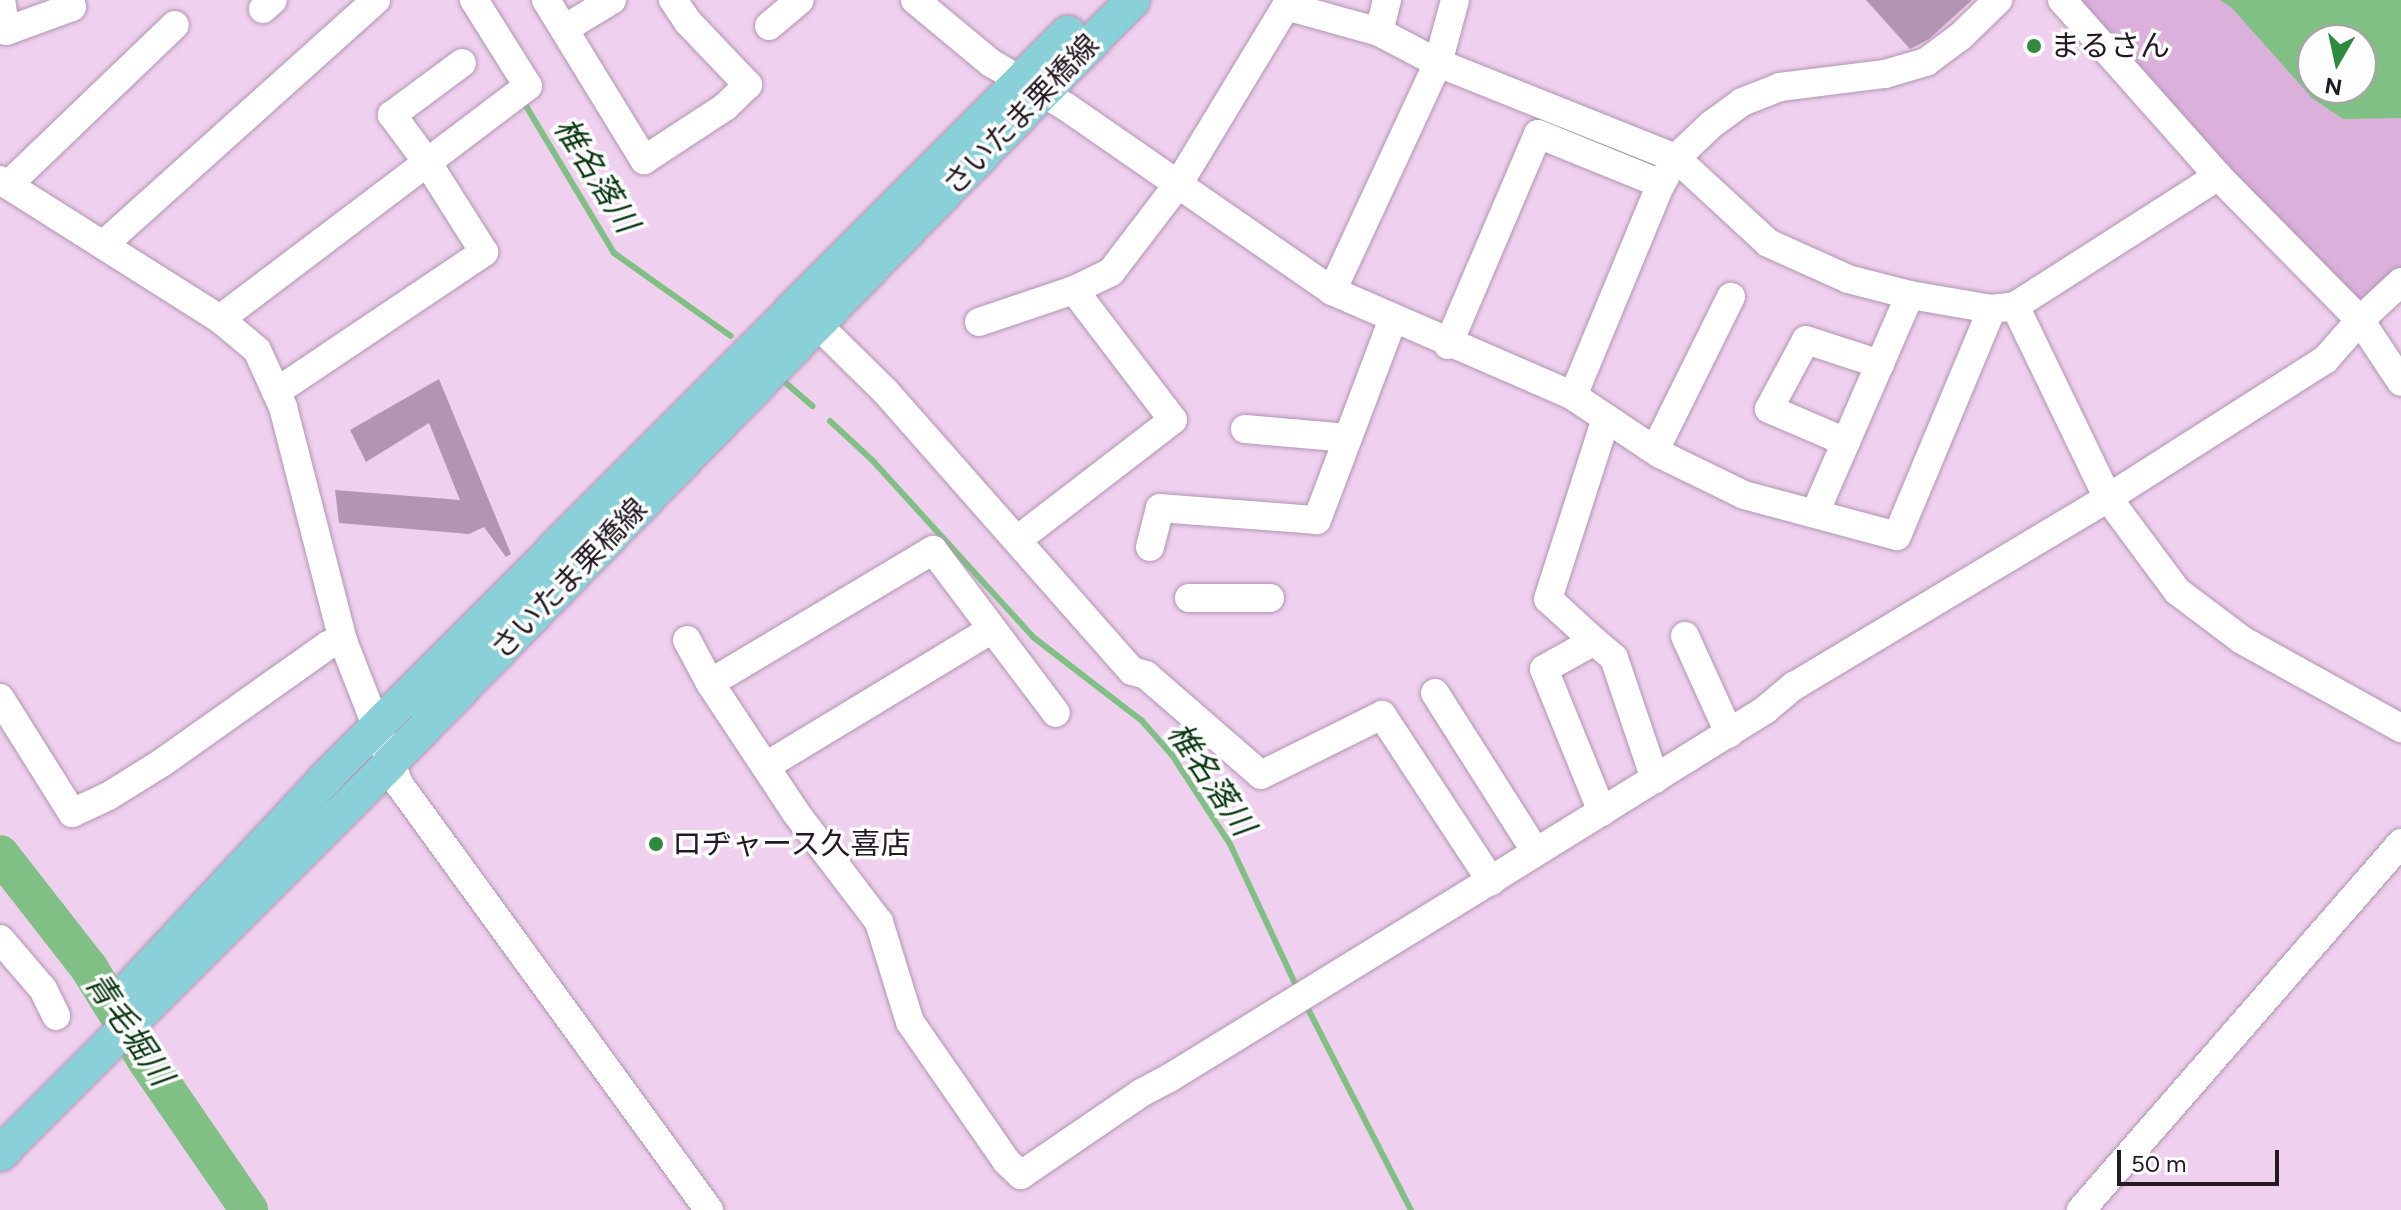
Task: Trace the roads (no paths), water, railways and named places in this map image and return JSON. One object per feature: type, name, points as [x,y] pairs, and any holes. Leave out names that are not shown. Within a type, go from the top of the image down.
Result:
[{"type":"main road","name":"さいたま栗橋線","points":[[0,1120],[76,1037],[158,975],[389,764],[817,324],[1033,86],[1101,0]]},
{"type":"main road","name":"さいたま栗橋線","points":[[158,975],[225,882],[375,729],[1033,86],[1133,0]]},
{"type":"main road","name":"さいたま栗橋線","points":[[0,1154],[76,1037]]},
{"type":"street","points":[[1,0],[6,31],[72,7],[70,0]]},
{"type":"street","points":[[103,245],[376,0]]},
{"type":"street","points":[[220,319],[528,86],[474,0]]},
{"type":"street","points":[[546,0],[644,160],[725,107],[748,85],[688,22],[673,0]]},
{"type":"street","points":[[564,29],[612,0]]},
{"type":"street","points":[[769,26],[800,0]]},
{"type":"street","points":[[915,0],[991,63],[1033,86],[1179,183],[1332,291],[1448,345],[1573,396],[1655,450],[1744,495],[1897,536],[2004,307],[2218,176]]},
{"type":"street","points":[[1379,32],[1387,0]]},
{"type":"street","points":[[1332,291],[1438,63],[1455,0]]},
{"type":"street","points":[[1573,396],[1661,184],[1676,158],[1712,124],[1742,102],[1780,87],[1885,74],[1926,62],[1961,36],[1998,0]]},
{"type":"street","points":[[2062,0],[2218,176],[2360,320],[2401,382]]},
{"type":"street","points":[[979,322],[1074,290],[1111,272],[1179,183],[1286,6],[1379,32],[1438,63],[1676,158],[1768,243],[1848,279],[1910,295],[2004,307]]},
{"type":"street","points":[[175,25],[4,182],[220,319],[257,350],[283,407],[343,641],[389,764],[475,889],[709,1210]]},
{"type":"street","points":[[276,392],[484,252],[427,162],[392,115],[462,63]]},
{"type":"street","points":[[1448,345],[1538,134],[1661,184]]},
{"type":"street","points":[[687,640],[710,683],[796,813],[879,922],[910,1022],[1007,1162],[1021,1175],[1141,1093],[1491,881],[1765,710],[1794,686],[2108,498],[2325,360],[2360,320],[2401,282]]},
{"type":"street","points":[[1017,540],[1173,420],[1074,290]]},
{"type":"street","points":[[1815,513],[1910,295]]},
{"type":"street","points":[[1655,450],[1731,297]]},
{"type":"street","points":[[2004,307],[2108,498],[2177,591],[2242,640],[2401,728]]},
{"type":"street","points":[[1150,547],[1160,508],[1317,520],[1393,319]]},
{"type":"street","points":[[817,324],[885,391],[1132,671],[1146,675],[1261,775],[1382,715],[1491,881]]},
{"type":"street","points":[[1846,442],[1769,409],[1806,340],[1880,364]]},
{"type":"street","points":[[1606,418],[1548,599],[1614,658],[1655,779]]},
{"type":"street","points":[[1245,429],[1348,438]]},
{"type":"street","points":[[710,683],[933,550],[1056,713]]},
{"type":"street","points":[[1189,598],[1270,598]]},
{"type":"street","points":[[766,766],[992,629]]},
{"type":"street","points":[[1685,636],[1729,733]]},
{"type":"street","points":[[0,698],[72,813],[107,797],[163,762],[328,645],[343,641]]},
{"type":"street","points":[[1594,641],[1544,669],[1602,812]]},
{"type":"street","points":[[1435,693],[1536,852]]},
{"type":"street","points":[[2081,1210],[2401,843]]},
{"type":"street","points":[[0,939],[43,989],[76,1037]]},
{"type":"waterway","name":"椎名落川","points":[[523,101],[614,253],[731,336]]},
{"type":"waterway","name":"椎名落川","points":[[786,383],[812,406]]},
{"type":"waterway","name":"椎名落川","points":[[830,421],[873,461],[1033,637],[1142,721],[1172,755],[1230,844],[1298,990]]},
{"type":"waterway","name":"青毛堀川","points":[[0,854],[89,968],[146,1060],[249,1210]]},
{"type":"waterway","name":"椎名落川","points":[[1305,1003],[1411,1210]]},
{"type":"place","name":"まるさん","points":[[2034,46]]},
{"type":"place","name":"ロヂャース久喜店","points":[[656,844]]}]
